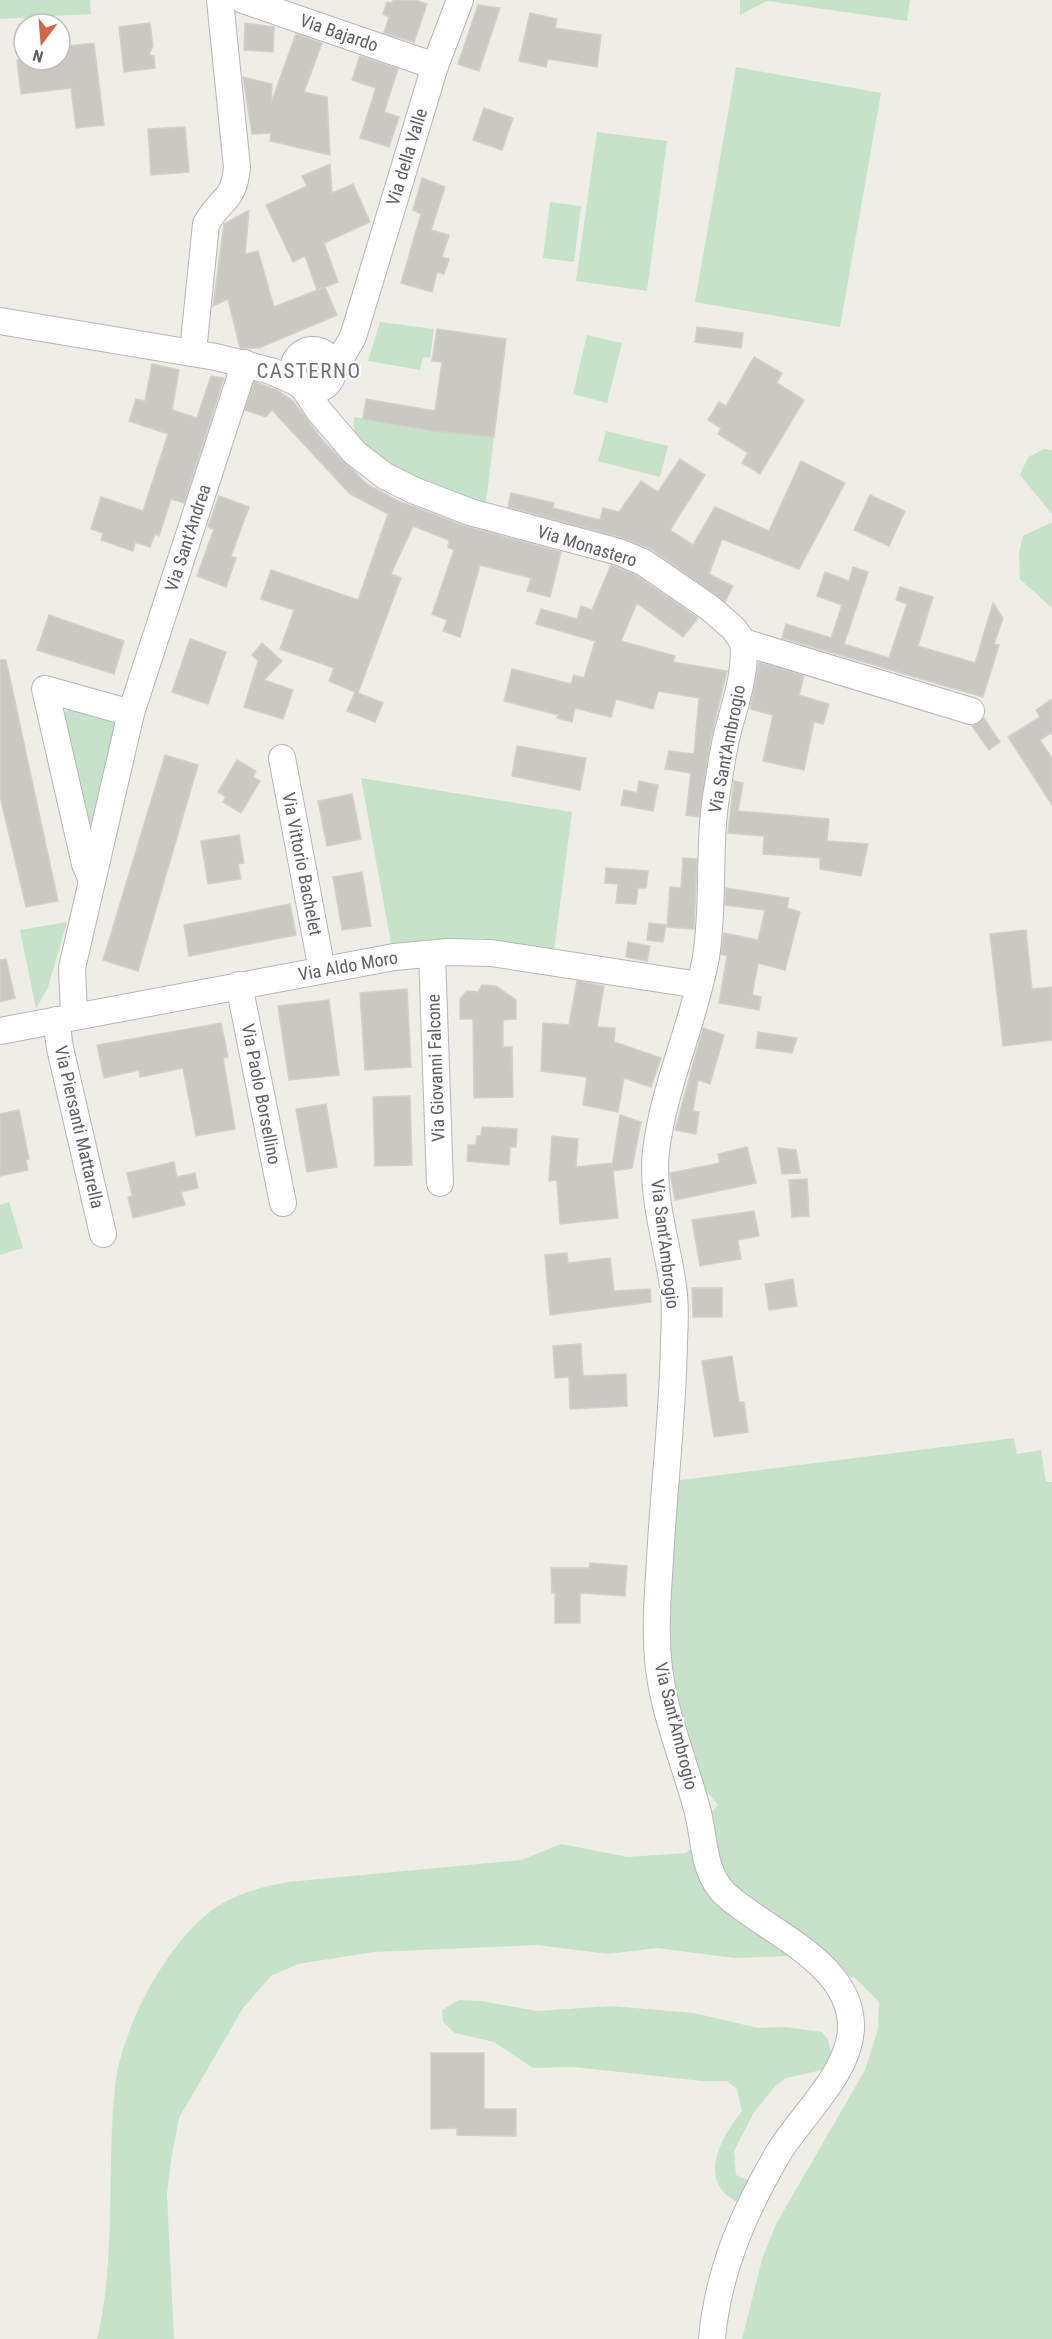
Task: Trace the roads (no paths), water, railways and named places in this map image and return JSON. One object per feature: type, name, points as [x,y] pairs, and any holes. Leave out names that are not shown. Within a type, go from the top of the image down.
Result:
[{"type":"street","points":[[193,352],[206,224],[214,209],[235,188],[237,167],[220,0]]},
{"type":"street","name":"Via Bajardo","points":[[243,0],[435,66]]},
{"type":"street","name":"Via della Valle","points":[[331,376],[353,337],[435,66],[460,0]]},
{"type":"street","points":[[301,385],[293,366],[301,354],[358,317]]},
{"type":"street","points":[[0,321],[193,352],[245,363],[309,389],[321,387],[331,376]]},
{"type":"street","points":[[245,363],[316,350],[327,356],[338,430]]},
{"type":"street","name":"Via Sant'Andrea","points":[[65,1017],[72,968],[91,879],[130,713],[245,363]]},
{"type":"street","name":"Via Monastero","points":[[301,385],[319,411],[367,464],[413,490],[470,512],[609,549],[643,562],[671,579],[710,608],[734,629],[743,642]]},
{"type":"street","points":[[743,642],[971,711]]},
{"type":"street","name":"Via Sant'Ambrogio","points":[[712,2339],[718,2298],[739,2229],[780,2152],[843,2060],[851,2034],[851,2021],[845,2000],[822,1965],[810,1954],[750,1913],[719,1886],[703,1847],[699,1814],[680,1754],[657,1658],[658,1601],[674,1340],[674,1291],[655,1174],[656,1150],[667,1098],[705,958],[711,901],[715,800],[745,653],[743,642]]},
{"type":"street","name":"Via Sant'Andrea","points":[[91,879],[85,864],[45,689],[130,713]]},
{"type":"street","name":"Via Vittorio Bachelet","points":[[282,758],[322,970]]},
{"type":"street","name":"Via Aldo Moro","points":[[0,1031],[322,970],[432,954],[490,953],[699,985]]},
{"type":"street","name":"Via Giovanni Falcone","points":[[432,954],[440,1183]]},
{"type":"street","name":"Via Paolo Borsellino","points":[[239,985],[283,1203]]},
{"type":"street","name":"Via Piersanti Mattarella","points":[[65,1017],[60,1048],[103,1234]]},
{"type":"district","name":"CASTERNO","points":[[309,371]]}]
